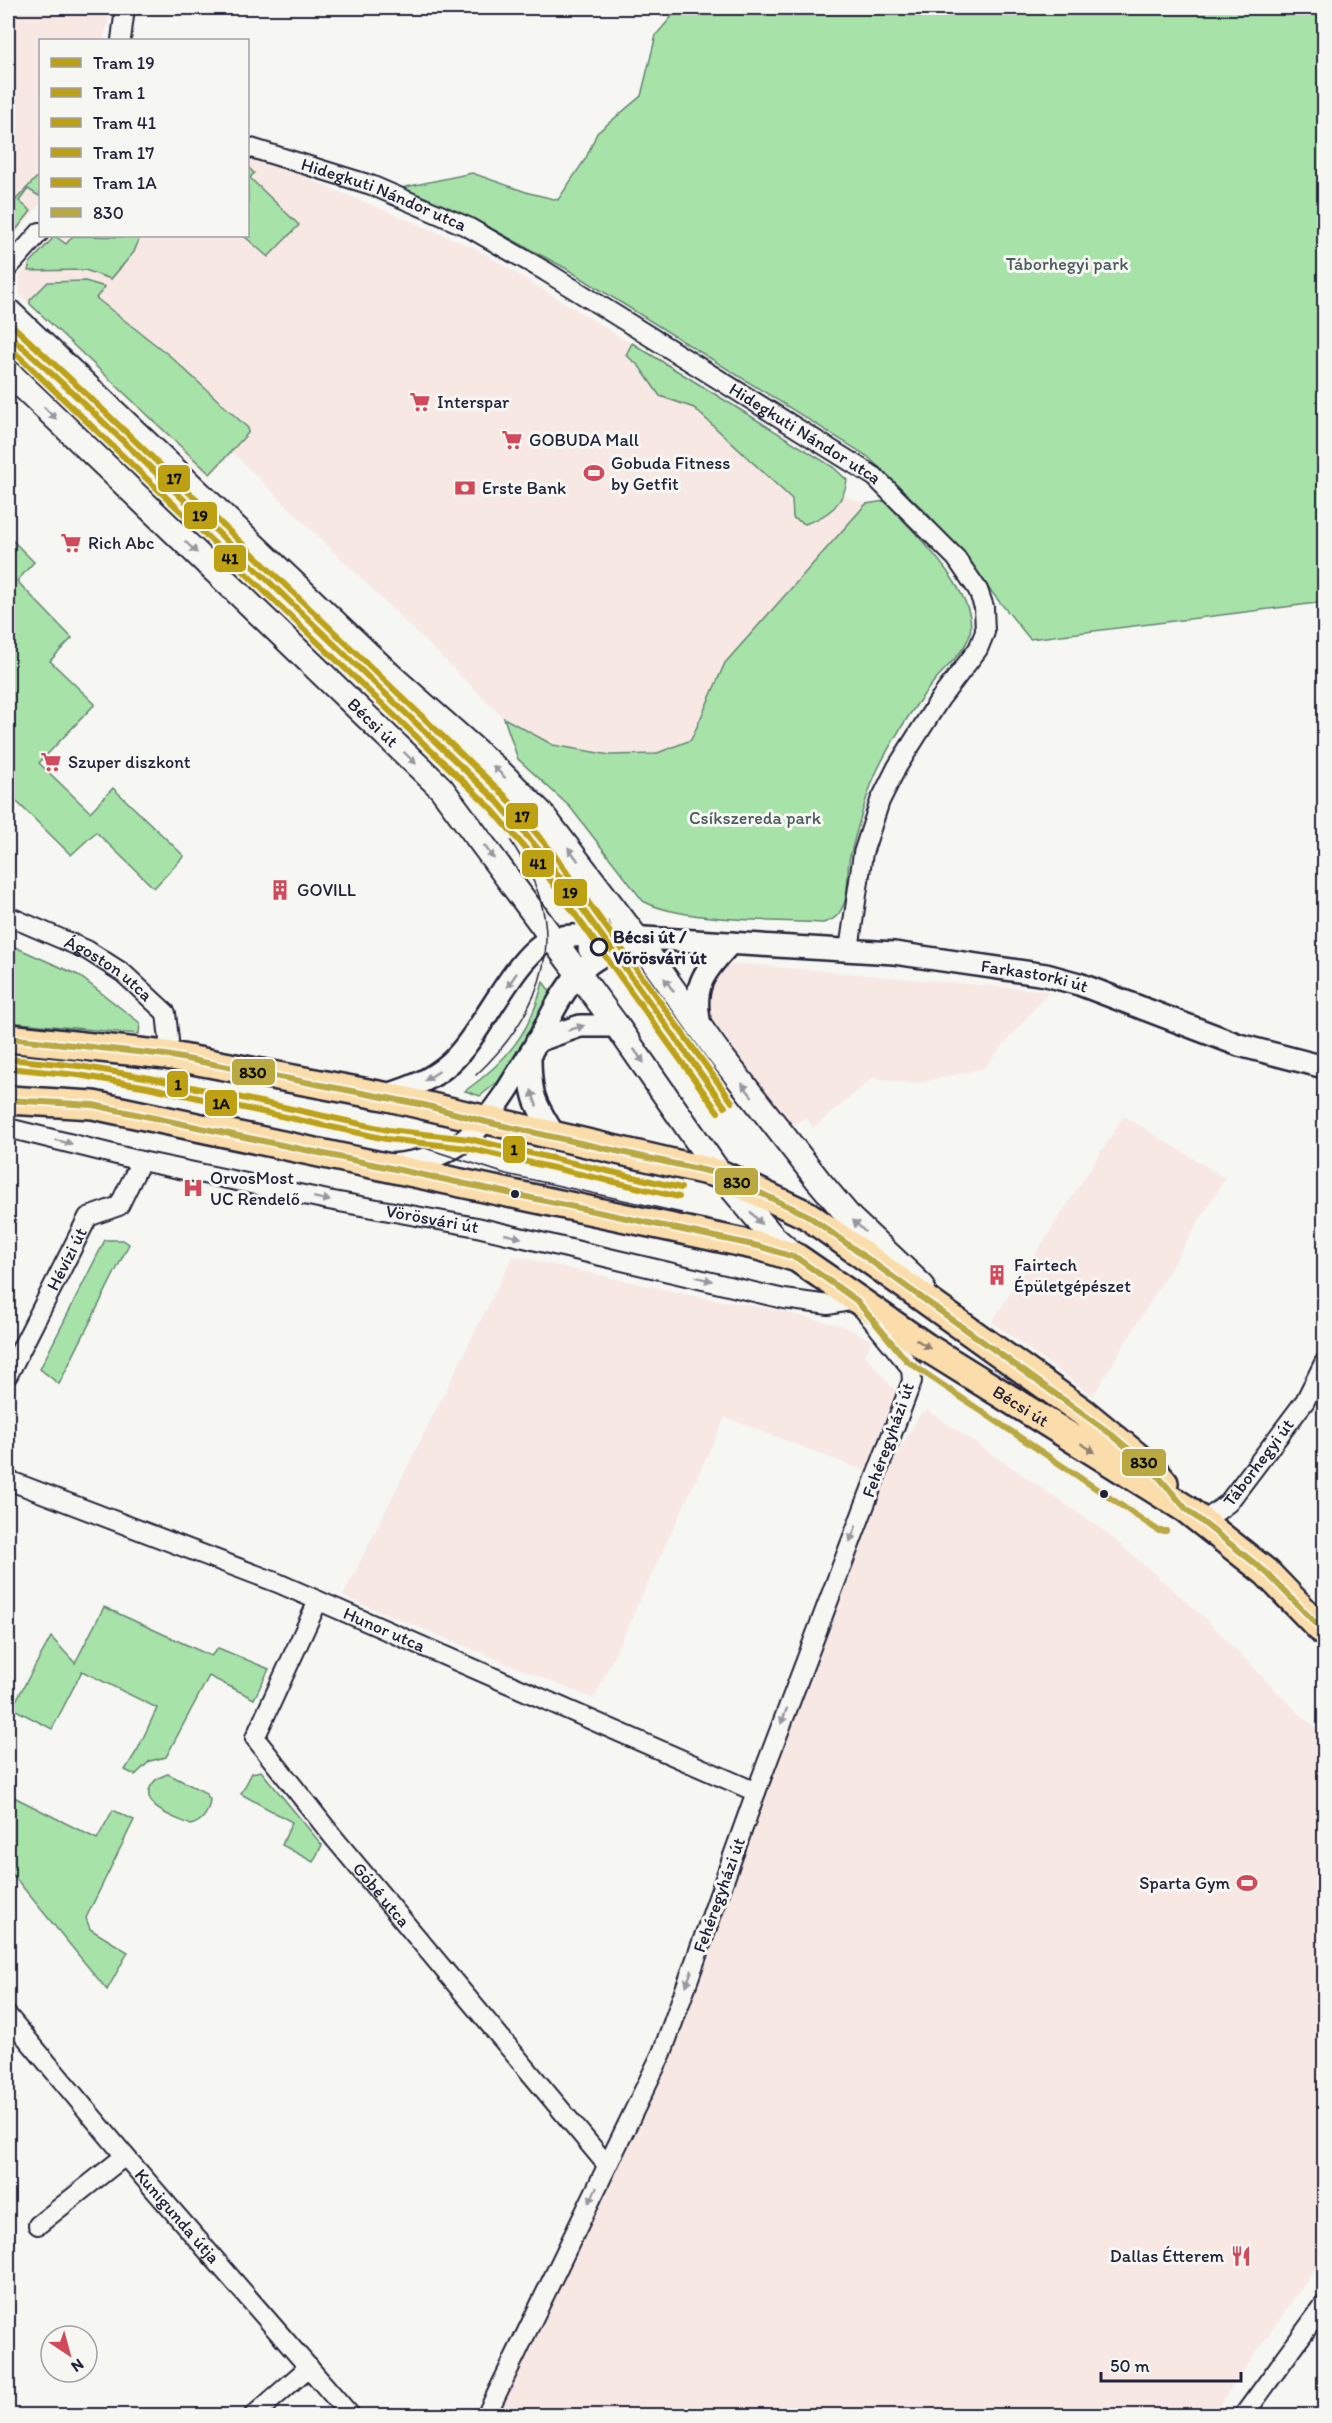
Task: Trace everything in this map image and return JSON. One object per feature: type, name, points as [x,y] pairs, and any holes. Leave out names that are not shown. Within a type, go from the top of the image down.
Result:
[{"type":"main road","name":"Bécsi út","points":[[8,311],[391,676],[541,813],[638,940],[701,1030],[851,1219],[962,1325],[1111,1434],[1152,1469],[1194,1515]]},
{"type":"main road","name":"Bécsi út","points":[[8,372],[441,788],[617,1026],[720,1174],[773,1237],[797,1258],[856,1300],[1194,1515],[1267,1573],[1324,1632]]},
{"type":"main road","points":[[8,1038],[166,1054],[384,1096],[486,1122],[720,1174],[807,1215],[962,1325]]},
{"type":"main road","points":[[8,1100],[93,1105],[758,1246],[797,1258]]},
{"type":"street","points":[[121,39],[125,8]]},
{"type":"street","name":"Hidegkuti Nándor utca","points":[[249,147],[371,185],[468,227],[535,266],[875,477],[956,558],[978,590],[984,607],[986,632],[978,649],[940,699],[897,767],[880,801],[863,853],[849,950]]},
{"type":"street","points":[[8,268],[39,233]]},
{"type":"street","points":[[578,974],[594,935],[604,895]]},
{"type":"street","name":"Ágoston utca","points":[[8,916],[87,950],[123,973],[166,1013],[169,1040],[166,1054]]},
{"type":"street","name":"Farkastorki út","points":[[553,939],[594,935],[638,940],[849,950],[1046,975],[1079,984],[1239,1044],[1324,1067]]},
{"type":"street","points":[[384,1096],[428,1080],[450,1063],[478,1032],[532,952],[553,939]]},
{"type":"street","points":[[385,1166],[409,1164],[444,1154],[469,1139],[486,1122],[534,1048],[559,1000],[578,974],[592,961],[638,940]]},
{"type":"street","points":[[701,1030],[696,996],[701,979],[730,943]]},
{"type":"street","points":[[534,1048],[580,1026],[617,1026]]},
{"type":"street","points":[[534,1048],[530,1085],[535,1104],[555,1136]]},
{"type":"street","name":"Vörösvári út","points":[[8,1128],[141,1161],[328,1200],[477,1227],[784,1299],[829,1305],[856,1300]]},
{"type":"street","name":"Hévízi út","points":[[8,1375],[88,1217],[119,1206],[141,1161]]},
{"type":"street","name":"Bécsi út","points":[[856,1300],[908,1361]]},
{"type":"street","name":"Fehéregyházi út","points":[[486,2415],[662,2053],[756,1792],[912,1381],[908,1361]]},
{"type":"street","name":"Táborhegyi út","points":[[1194,1515],[1228,1503],[1305,1401],[1324,1363]]},
{"type":"street","name":"Hunor utca","points":[[8,1480],[278,1583],[756,1792]]},
{"type":"street","name":"Góbé utca","points":[[318,1601],[255,1738],[334,1838],[607,2165]]},
{"type":"street","name":"Kunigunda útja","points":[[8,2016],[125,2156],[351,2415]]},
{"type":"street","points":[[39,2225],[125,2156]]},
{"type":"street","points":[[1243,2415],[1324,2305]]},
{"type":"street","points":[[253,2415],[309,2367]]},
{"type":"shaded area","points":[[8,8],[112,8],[103,39],[39,39],[39,205],[8,244]]},
{"type":"shaded area","points":[[249,158],[275,165],[475,248],[833,467],[847,480],[845,496],[866,504],[725,663],[691,740],[655,754],[610,755],[553,745],[504,718],[233,453],[209,477],[20,295],[20,275],[50,237],[249,237]]},
{"type":"shaded area","points":[[744,964],[1049,991],[984,1068],[915,1084],[873,1078],[813,1128],[806,1117],[786,1129],[706,1009],[704,991],[715,973],[725,966]]},
{"type":"shaded area","points":[[1124,1116],[1225,1178],[1093,1396],[992,1322]]},
{"type":"shaded area","points":[[513,1256],[839,1325],[872,1340],[865,1355],[896,1392],[865,1471],[725,1417],[594,1699],[343,1596]]},
{"type":"shaded area","points":[[927,1410],[1102,1529],[1203,1616],[1296,1711],[1324,1734],[1324,2256],[1212,2415],[495,2416],[673,2043],[753,1818],[886,1473],[921,1413],[924,1414]]},
{"type":"green space","name":"Táborhegyi park","points":[[679,8],[729,8],[740,11],[742,8],[1324,8],[1324,602],[1030,639],[927,513],[867,456],[567,269],[483,224],[401,188],[472,173],[529,193],[558,200],[586,158],[597,133],[641,96],[656,35]]},
{"type":"green space","points":[[249,168],[254,173],[250,178],[299,225],[268,257],[245,237],[249,237]]},
{"type":"green space","points":[[39,175],[39,196],[28,189],[19,201],[31,211],[8,240],[8,208]]},
{"type":"green space","points":[[54,237],[66,244],[72,237],[140,237],[134,252],[111,279],[85,270],[28,271],[30,263]]},
{"type":"green space","points":[[85,281],[105,287],[96,298],[170,356],[248,428],[248,433],[210,474],[30,304],[30,300],[48,282]]},
{"type":"green space","points":[[632,343],[833,467],[847,480],[842,496],[834,508],[805,524],[793,518],[792,499],[694,408],[660,396],[639,366],[626,355]]},
{"type":"green space","name":"Csíkszereda park","points":[[885,501],[925,544],[954,581],[964,599],[970,617],[970,633],[960,652],[935,680],[911,713],[876,773],[853,846],[849,862],[846,898],[839,913],[823,923],[730,919],[680,913],[643,901],[570,807],[518,759],[504,718],[553,745],[610,755],[655,754],[691,740],[725,663],[866,504]]},
{"type":"green space","points":[[8,536],[34,562],[17,581],[72,638],[50,661],[95,704],[39,763],[90,812],[113,788],[184,856],[154,888],[96,832],[71,855],[16,801],[8,809]]},
{"type":"green space","points":[[8,944],[78,975],[140,1023],[139,1034],[8,1022]]},
{"type":"green space","points":[[543,982],[552,994],[505,1076],[480,1096],[465,1091],[493,1069],[515,1044],[532,1016]]},
{"type":"green space","points":[[105,1240],[123,1240],[129,1244],[59,1384],[40,1369]]},
{"type":"green space","points":[[104,1607],[211,1656],[218,1648],[269,1669],[254,1699],[209,1676],[166,1757],[150,1761],[135,1775],[125,1770],[138,1749],[157,1708],[82,1671],[52,1729],[12,1708],[51,1637],[75,1663]]},
{"type":"green space","points":[[261,1771],[322,1845],[313,1862],[282,1845],[292,1822],[241,1794],[252,1773]]},
{"type":"green space","points":[[168,1774],[204,1792],[210,1799],[207,1812],[199,1821],[191,1825],[162,1812],[151,1802],[150,1788],[158,1779]]},
{"type":"green space","points":[[8,1794],[97,1839],[113,1810],[134,1820],[86,1918],[90,1929],[128,1952],[107,1990],[8,1869]]},
{"type":"tram line","name":"17","points":[[14,327],[504,795],[552,852],[732,1102]]},
{"type":"tram line","name":"19","points":[[8,334],[74,394],[497,801],[545,857],[725,1107]]},
{"type":"tram line","name":"41","points":[[8,346],[490,807],[538,863],[718,1112]]},
{"type":"tram line","points":[[476,1075],[509,1038],[523,1017],[542,973],[546,949],[545,924],[540,899],[531,876],[511,841]]},
{"type":"tram line","name":"1","points":[[8,1059],[79,1066],[150,1078],[388,1130],[469,1139],[681,1188]]},
{"type":"tram line","name":"1A","points":[[8,1068],[78,1075],[148,1087],[386,1139],[467,1148],[679,1197]]},
{"type":"tram line","points":[[325,1126],[425,1148],[506,1174],[682,1213]]},
{"type":"transit line","name":"830","points":[[8,1038],[166,1055],[424,1105],[486,1122],[720,1174],[807,1215],[1111,1434],[1152,1469],[1186,1509],[1267,1573],[1324,1632]]},
{"type":"transit line","name":"830","points":[[8,1100],[93,1105],[758,1246],[797,1258],[856,1300],[907,1361],[1159,1531],[1166,1531]]},
{"type":"place","name":"Interspar","points":[[420,402]]},
{"type":"place","name":"GOBUDA Mall","points":[[512,440]]},
{"type":"place","name":"Gobuda Fitness by Getfit","points":[[594,473]]},
{"type":"place","name":"Erste Bank","points":[[465,488]]},
{"type":"place","name":"Rich Abc","points":[[71,543]]},
{"type":"place","name":"Szuper diszkont","points":[[51,762]]},
{"type":"place","name":"GOVILL","points":[[280,890]]},
{"type":"place","name":"Bécsi út / Vörösvári út","points":[[599,947]]},
{"type":"place","name":"OrvosMost UC Rendelő","points":[[193,1188]]},
{"type":"place","name":"Fairtech Épületgépészet","points":[[997,1275]]},
{"type":"place","name":"Sparta Gym","points":[[1247,1883]]},
{"type":"place","name":"Dallas Étterem","points":[[1241,2256]]}]
